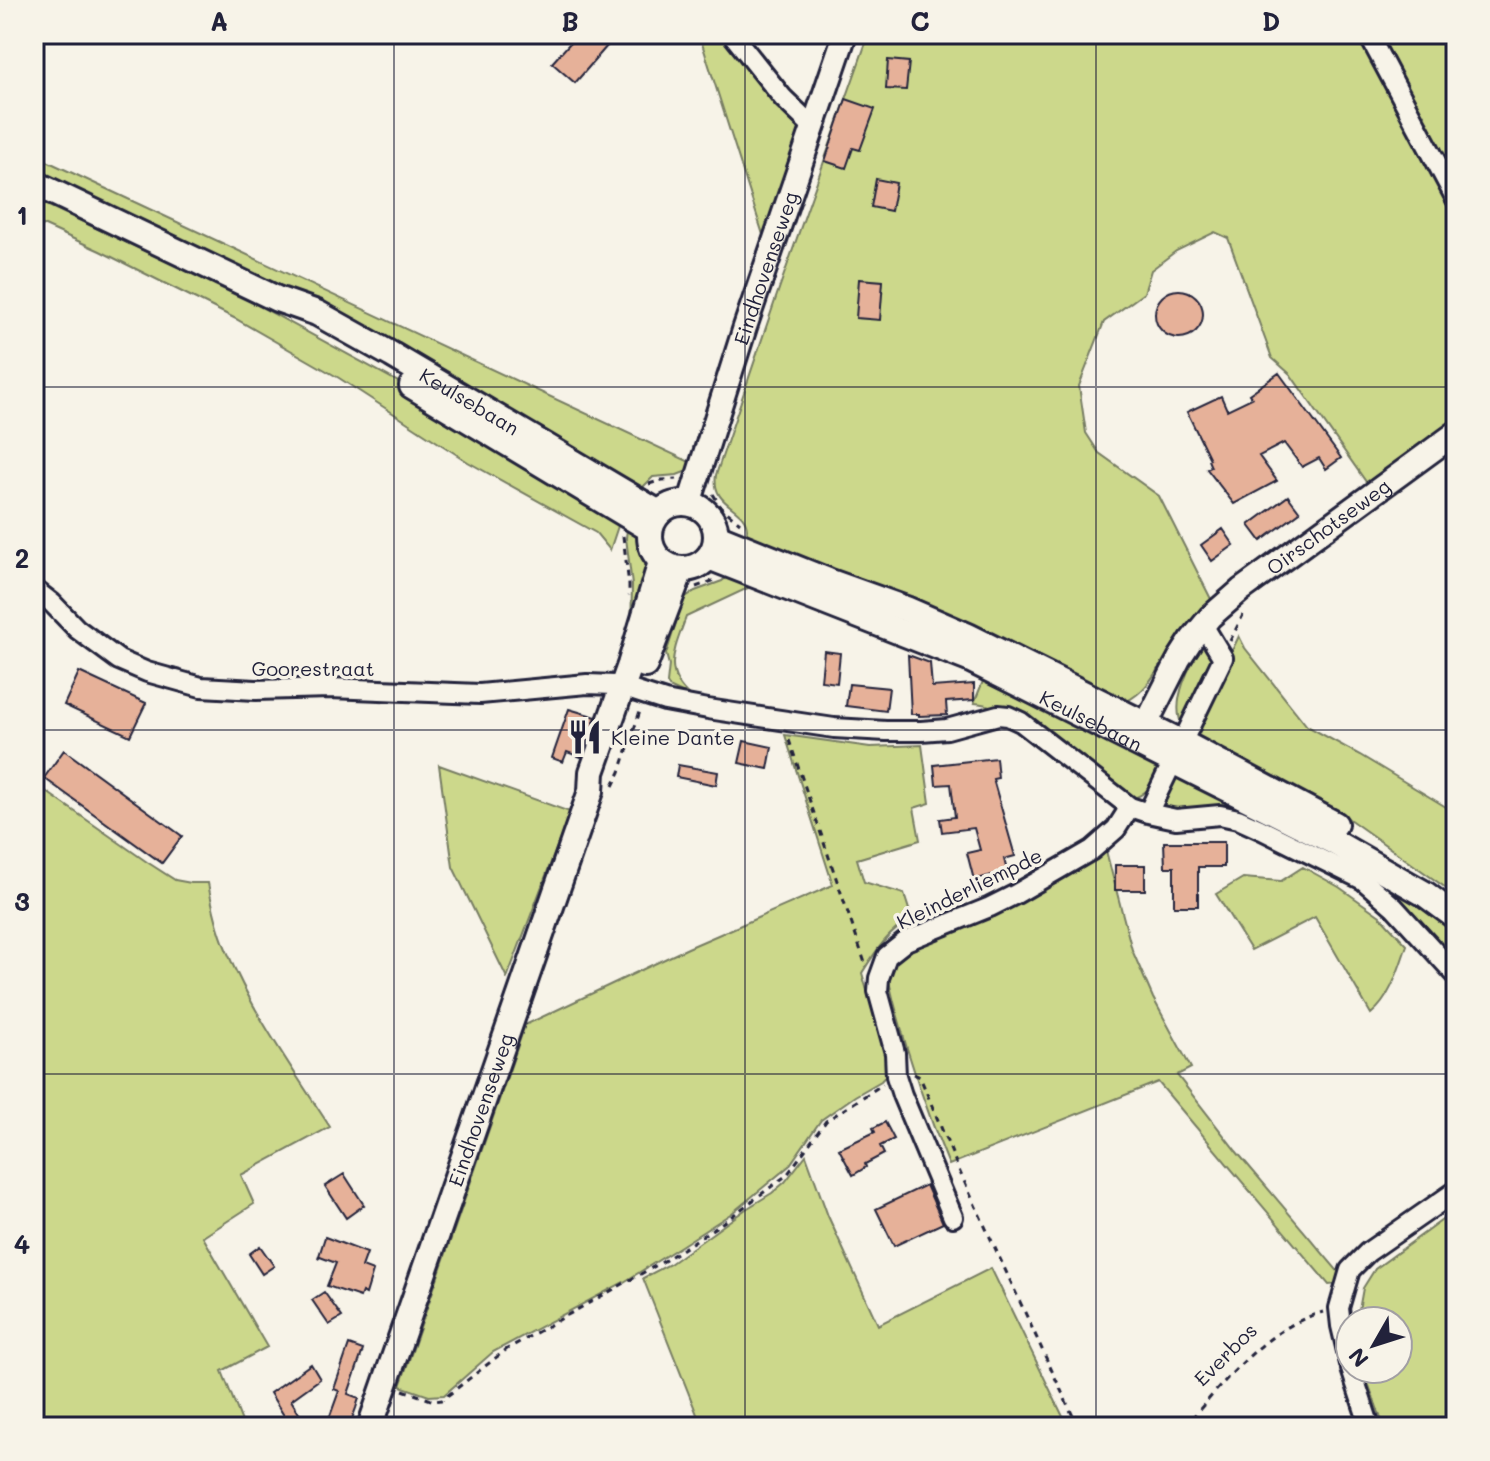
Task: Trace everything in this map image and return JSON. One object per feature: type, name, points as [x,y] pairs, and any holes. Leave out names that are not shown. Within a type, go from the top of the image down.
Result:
[{"type":"main road","name":"Keulsebaan","points":[[34,183],[277,299],[317,313],[638,499],[655,521]]},
{"type":"main road","name":"Keulsebaan","points":[[277,299],[309,324],[655,521]]},
{"type":"main road","points":[[689,504],[700,508],[710,518],[724,551],[678,573],[651,547],[655,521],[672,505],[689,504]]},
{"type":"main road","name":"Keulsebaan","points":[[724,551],[1141,734],[1387,852],[1456,899]]},
{"type":"main road","name":"Eindhovenseweg","points":[[370,1427],[591,791],[608,768],[628,690],[678,573]]},
{"type":"main road","name":"Keulsebaan","points":[[1176,751],[1413,887],[1456,917]]},
{"type":"street","points":[[732,34],[783,98],[813,127]]},
{"type":"street","name":"Eindhovenseweg","points":[[689,504],[705,478],[745,327],[845,34]]},
{"type":"street","points":[[1368,34],[1456,199]]},
{"type":"street","name":"Oirschotseweg","points":[[1141,734],[1179,659],[1203,625],[1241,590],[1456,433]]},
{"type":"street","name":"Goorestraat","points":[[34,589],[77,629],[119,660],[147,672],[201,687],[480,694],[587,684],[615,685],[628,690]]},
{"type":"street","points":[[1139,810],[1176,751],[1223,658],[1203,625]]},
{"type":"street","points":[[628,690],[665,701],[834,728],[921,731],[947,729],[998,715],[1008,716],[1021,722],[1139,810],[1176,819],[1220,815],[1238,819],[1363,880],[1394,907],[1456,975]]},
{"type":"street","name":"Kleinderliempde","points":[[879,978],[887,956],[906,941],[1016,894],[1092,850],[1139,810]]},
{"type":"street","points":[[879,978],[878,991],[902,1095],[953,1217]]},
{"type":"street","points":[[1340,1305],[1350,1270],[1368,1252],[1456,1191]]},
{"type":"street","points":[[1357,1385],[1370,1427]]},
{"type":"path","points":[[638,499],[654,481],[678,479],[690,472],[705,478],[721,507],[741,524],[742,529],[724,551],[727,574],[721,578],[678,573]]},
{"type":"path","points":[[783,721],[864,962],[879,978]]},
{"type":"path","points":[[385,1383],[434,1401],[442,1400],[507,1349],[664,1261],[728,1219],[787,1175],[826,1121],[896,1071],[920,1077],[958,1168],[1078,1427]]},
{"type":"path","name":"Everbos","points":[[1184,1427],[1267,1340],[1303,1317],[1334,1309]]},
{"type":"green space","points":[[699,34],[723,34],[804,135],[766,244]]},
{"type":"green space","points":[[869,34],[1362,34],[1456,214],[1456,422],[1369,486],[1290,374],[1272,358],[1228,238],[1215,232],[1176,251],[1151,270],[1144,293],[1104,322],[1079,386],[1086,433],[1099,453],[1159,496],[1213,603],[1181,634],[1142,690],[1125,702],[745,542],[745,521],[719,494],[716,475]]},
{"type":"green space","points":[[1380,34],[1456,34],[1456,180]]},
{"type":"green space","points":[[34,155],[692,463],[690,470],[677,475],[653,477],[639,491],[34,174]]},
{"type":"green space","points":[[34,199],[243,297],[415,391],[621,517],[610,550],[596,533],[468,462],[339,378],[236,319],[34,221]]},
{"type":"green space","points":[[627,529],[637,533],[649,562],[631,634],[632,585]]},
{"type":"green space","points":[[729,575],[763,581],[686,617],[675,650],[673,669],[682,688],[691,697],[669,687],[666,654],[684,598]]},
{"type":"green space","points":[[1239,636],[1245,648],[1307,726],[1456,813],[1456,895],[1349,819],[1191,735]]},
{"type":"green space","points":[[1205,642],[1212,661],[1183,727],[1178,707],[1183,683]]},
{"type":"green space","points":[[986,674],[1163,763],[1151,785],[1132,798],[1033,727],[1012,715],[974,703]]},
{"type":"green space","points":[[785,735],[870,747],[922,745],[930,803],[914,808],[920,840],[857,859],[864,882],[904,894],[912,919],[890,935],[862,973],[890,1071],[881,1081],[821,1120],[789,1166],[732,1213],[681,1246],[624,1282],[493,1352],[444,1395],[429,1396],[400,1386],[525,1025],[688,948],[833,885]]},
{"type":"green space","points":[[439,765],[570,812],[507,978],[453,867]]},
{"type":"green space","points":[[1172,767],[1456,922],[1456,966],[1410,916],[1252,818],[1166,808],[1161,800]]},
{"type":"green space","points":[[34,783],[175,880],[208,883],[220,933],[236,972],[274,1040],[330,1127],[241,1175],[254,1204],[203,1237],[267,1347],[222,1371],[244,1427],[34,1427]]},
{"type":"green space","points":[[1105,847],[1132,950],[1153,998],[1191,1068],[1177,1075],[1236,1151],[1342,1276],[1337,1284],[1329,1285],[1158,1082],[949,1165],[914,1070],[887,973],[898,956],[918,940]]},
{"type":"green space","points":[[1303,867],[1339,887],[1380,916],[1407,945],[1389,991],[1371,1014],[1315,917],[1251,950],[1216,894],[1243,878],[1281,881]]},
{"type":"green space","points":[[806,1155],[828,1216],[878,1325],[991,1268],[1068,1427],[702,1427],[643,1278],[670,1264],[772,1193]]},
{"type":"green space","points":[[1456,1210],[1456,1427],[1384,1427],[1369,1385],[1414,1385],[1414,1305],[1360,1305],[1363,1288],[1375,1269]]},
{"type":"building","points":[[578,34],[593,34],[607,46],[575,83],[552,63]]},
{"type":"building","points":[[888,60],[909,62],[906,90],[886,89]]},
{"type":"building","points":[[846,99],[875,109],[860,150],[853,148],[846,168],[825,161]]},
{"type":"building","points":[[876,179],[896,183],[891,211],[871,207]]},
{"type":"building","points":[[859,279],[883,281],[880,320],[856,318]]},
{"type":"building","points":[[1179,290],[1196,297],[1203,314],[1196,331],[1179,338],[1162,331],[1155,314],[1162,297]]},
{"type":"building","points":[[1279,373],[1341,458],[1326,469],[1319,458],[1302,467],[1284,443],[1259,456],[1277,481],[1234,504],[1207,469],[1211,467],[1210,459],[1187,412],[1221,396],[1227,410],[1252,398],[1249,394]]},
{"type":"building","points":[[1288,496],[1300,512],[1261,541],[1249,525]]},
{"type":"building","points":[[1223,529],[1234,545],[1212,561],[1201,545]]},
{"type":"building","points":[[824,651],[840,653],[837,683],[821,681]]},
{"type":"building","points":[[908,655],[930,663],[932,687],[974,684],[974,700],[946,702],[947,715],[911,714]]},
{"type":"building","points":[[79,672],[146,703],[130,736],[64,705]]},
{"type":"building","points":[[849,684],[889,688],[886,711],[846,706]]},
{"type":"building","points":[[569,709],[596,717],[581,757],[567,752],[563,762],[552,758]]},
{"type":"building","points":[[744,741],[772,747],[768,769],[739,763]]},
{"type":"building","points":[[64,750],[182,836],[162,863],[44,778]]},
{"type":"building","points":[[996,758],[998,778],[993,779],[1015,856],[1004,859],[1007,871],[974,880],[967,853],[980,850],[974,828],[942,832],[940,819],[955,817],[951,784],[936,785],[934,765]]},
{"type":"building","points":[[678,765],[718,772],[716,785],[676,777]]},
{"type":"building","points":[[1164,842],[1224,842],[1224,867],[1198,867],[1198,906],[1174,906],[1174,867],[1165,867]]},
{"type":"building","points":[[1115,865],[1145,865],[1145,890],[1115,890]]},
{"type":"building","points":[[885,1122],[894,1139],[880,1146],[884,1154],[853,1175],[839,1149],[875,1132],[873,1128]]},
{"type":"building","points":[[344,1174],[364,1205],[346,1218],[325,1186]]},
{"type":"building","points":[[926,1185],[943,1223],[894,1246],[876,1209]]},
{"type":"building","points":[[325,1237],[367,1253],[362,1267],[373,1271],[366,1294],[362,1292],[360,1297],[327,1286],[336,1263],[318,1259]]},
{"type":"building","points":[[260,1246],[274,1266],[262,1274],[249,1254]]},
{"type":"building","points":[[324,1292],[342,1317],[329,1325],[312,1300]]},
{"type":"building","points":[[349,1345],[363,1350],[348,1394],[359,1398],[349,1427],[326,1427],[339,1391],[334,1389]]},
{"type":"building","points":[[311,1364],[320,1379],[291,1400],[307,1427],[291,1427],[270,1393]]},
{"type":"place","name":"Kleine Dante","points":[[585,737]]}]
